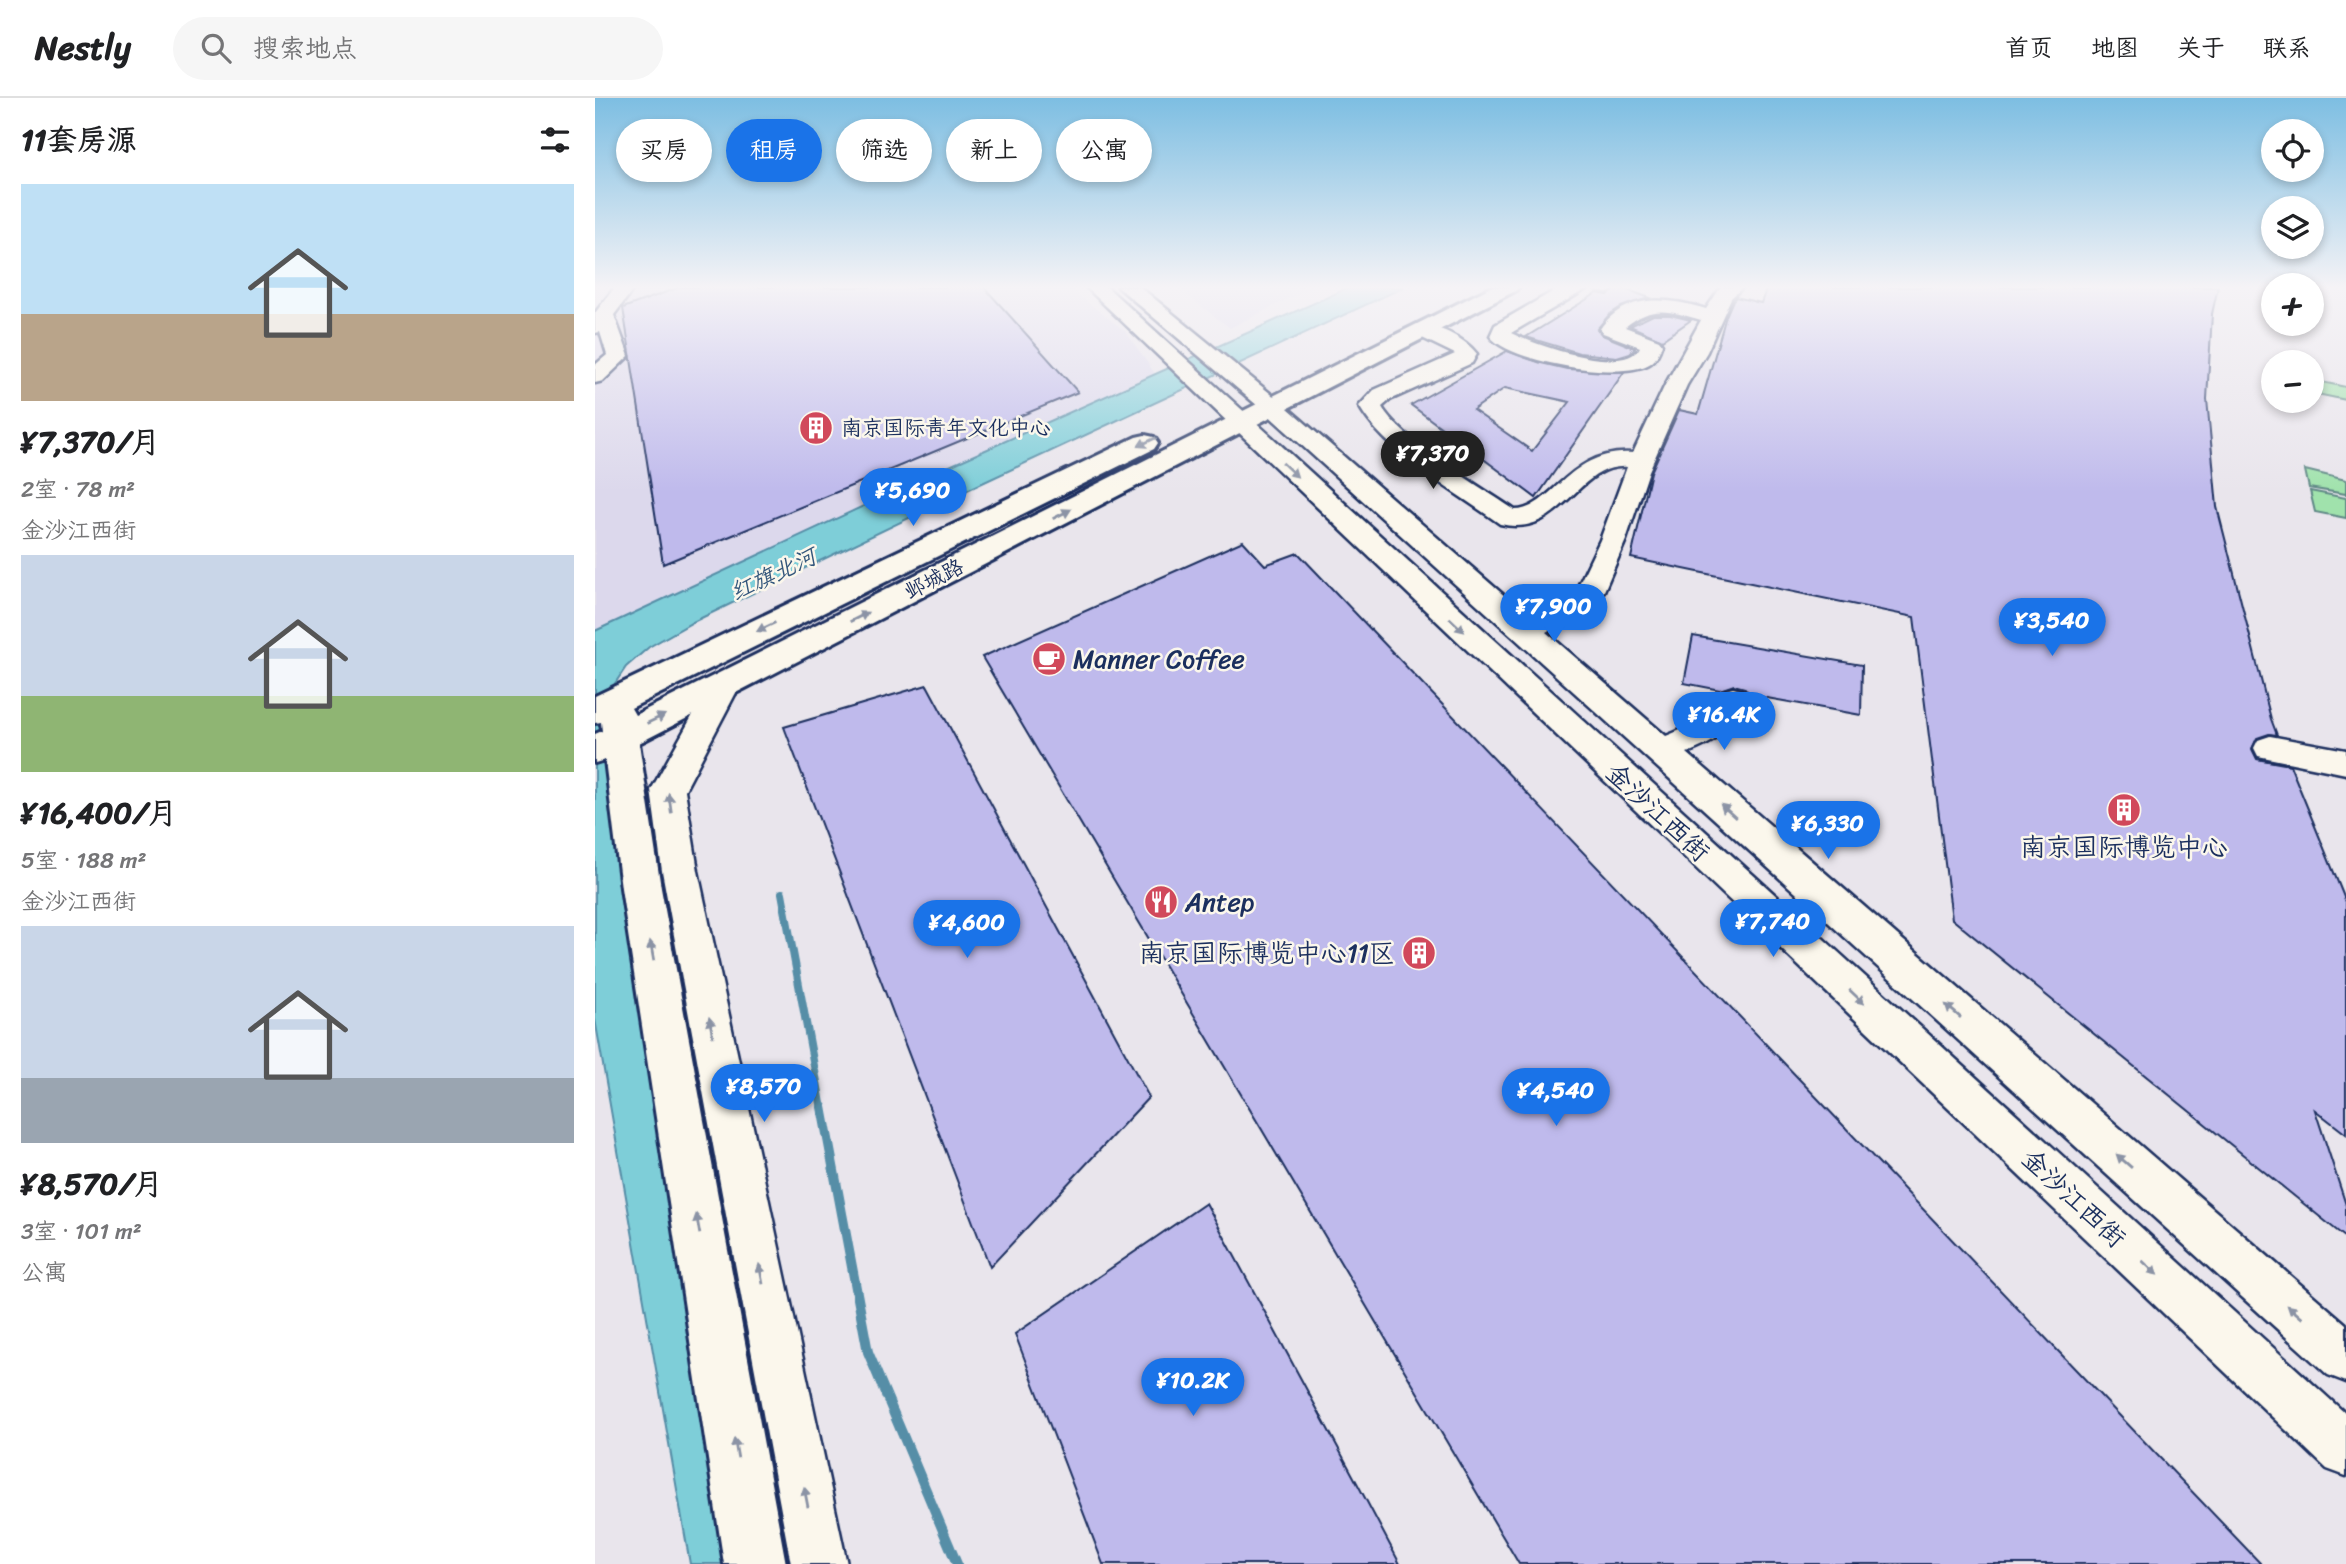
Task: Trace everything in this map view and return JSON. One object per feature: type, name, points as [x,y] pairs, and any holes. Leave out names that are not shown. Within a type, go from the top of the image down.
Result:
[{"type":"main road","points":[[1253,401],[1364,355]]},
{"type":"main road","name":"邺城路","points":[[606,724],[725,685],[1253,401]]},
{"type":"main road","name":"邺城路","points":[[606,724],[1253,401]]},
{"type":"main road","points":[[606,724],[641,887],[755,1564]]},
{"type":"street","points":[[595,376],[618,355]]},
{"type":"street","name":"金沙江西街","points":[[1190,355],[1253,401],[1525,631],[2346,1357]]},
{"type":"street","name":"金沙江西街","points":[[1203,355],[2346,1450]]},
{"type":"street","points":[[1463,355],[1373,401],[1370,406],[1377,421],[1509,518],[1520,520],[1534,517],[1577,477],[1596,464],[1616,459],[1642,461]]},
{"type":"street","points":[[1552,355],[1619,367],[1634,366],[1649,355]]},
{"type":"street","points":[[1525,631],[1571,606],[1590,591],[1613,540],[1642,461],[1676,385],[1694,355]]},
{"type":"street","points":[[1577,477],[1591,455]]},
{"type":"street","points":[[725,685],[668,790],[683,885],[819,1564]]},
{"type":"street","points":[[1660,751],[1710,730],[1729,712],[1733,699]]},
{"type":"street","points":[[2270,748],[2346,762]]},
{"type":"shaded area","name":"南京国际青年文化中心","points":[[595,355],[1142,355],[1160,381],[595,637]]},
{"type":"green space","points":[[2324,382],[2346,387],[2346,400],[2324,395]]},
{"type":"green space","points":[[2305,470],[2346,480],[2346,494],[2309,488]]},
{"type":"green space","points":[[2310,491],[2346,498],[2346,518],[2315,512]]},
{"type":"water","name":"红旗北河","points":[[1197,355],[1257,355],[963,492],[693,622],[649,647],[626,667],[614,685],[835,1564],[690,1564],[595,1019],[595,631],[943,469]]},
{"type":"building","name":"南京国际青年文化中心","points":[[630,355],[1045,355],[1078,392],[663,564]]},
{"type":"building","points":[[1499,355],[1520,355],[1567,369],[1624,372],[1536,498],[1411,405]],"holes":[[[1505,388],[1570,402],[1532,451],[1473,410]]]},
{"type":"building","name":"南京国际博览中心","points":[[1715,355],[2210,355],[2207,399],[2217,507],[2277,735],[2269,734],[2257,738],[2252,749],[2257,759],[2290,765],[2346,902],[2346,1134],[2315,1110],[2346,1205],[2346,1238],[1952,919],[1914,617],[1631,558],[1651,472],[1679,410],[1698,414]]},
{"type":"building","name":"南京国际博览中心11区","points":[[1243,541],[1265,565],[1298,553],[2261,1564],[1519,1564],[982,657]]},
{"type":"building","points":[[1693,636],[1862,665],[1861,715],[1750,695],[1745,688],[1734,685],[1720,690],[1684,683]]},
{"type":"building","points":[[927,685],[1149,1097],[990,1267],[784,727]]},
{"type":"building","points":[[1206,1203],[1400,1564],[1103,1564],[1015,1334]]},
{"type":"waterway","points":[[782,893],[822,1109]]},
{"type":"waterway","points":[[822,1107],[868,1352],[957,1564]]},
{"type":"place","name":"南京国际青年文化中心","points":[[816,428]]},
{"type":"place","name":"Manner Coffee","points":[[1049,659]]},
{"type":"place","name":"南京国际博览中心","points":[[2124,810]]},
{"type":"place","name":"Antep","points":[[1161,902]]},
{"type":"place","name":"南京国际博览中心11区","points":[[1419,953]]}]
